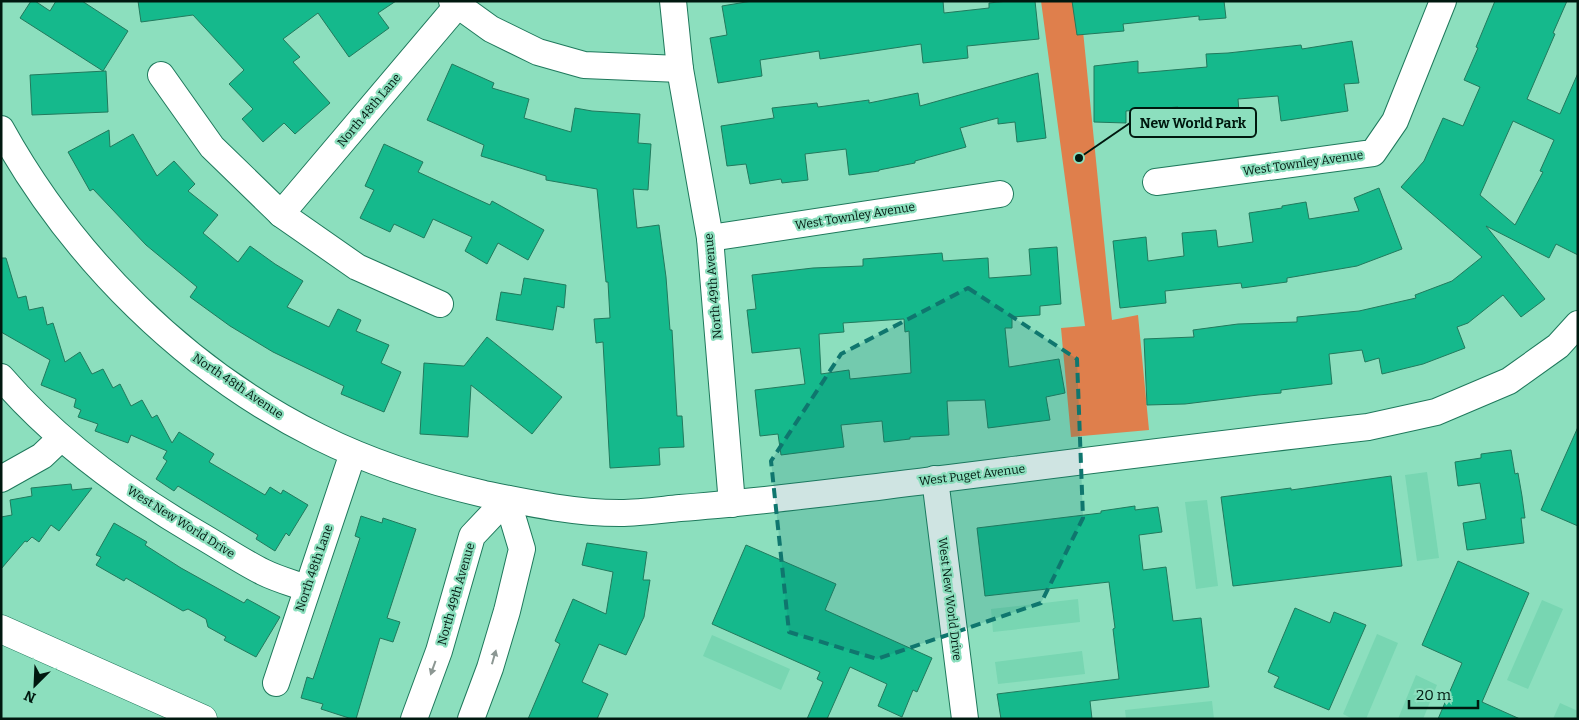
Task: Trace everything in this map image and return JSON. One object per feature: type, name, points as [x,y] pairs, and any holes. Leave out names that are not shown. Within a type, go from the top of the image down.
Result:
[{"type":"main road","points":[[1,629],[203,719]]},
{"type":"street","name":"North 49th Avenue","points":[[673,1],[680,69],[710,238],[732,504]]},
{"type":"street","name":"West Townley Avenue","points":[[1156,182],[1373,153],[1395,121],[1443,1]]},
{"type":"street","points":[[454,4],[491,29],[538,52],[584,65],[680,69]]},
{"type":"street","name":"North 48th Lane","points":[[281,214],[454,4]]},
{"type":"street","points":[[161,75],[212,148],[281,214],[357,267],[440,304]]},
{"type":"street","name":"North 48th Avenue","points":[[1,129],[18,158],[60,219],[99,269],[151,321],[210,369],[270,410],[318,437],[352,453],[448,486],[507,498]]},
{"type":"street","name":"West Townley Avenue","points":[[710,238],[1000,194]]},
{"type":"street","name":"West Puget Avenue","points":[[507,498],[567,508],[620,513],[732,504],[1368,427],[1436,412],[1509,381],[1558,346],[1578,324]]},
{"type":"street","name":"West New World Drive","points":[[1,377],[23,402],[62,438],[151,506],[264,573],[306,588]]},
{"type":"street","points":[[1,479],[42,456],[62,438]]},
{"type":"street","name":"North 48th Lane","points":[[276,683],[352,453]]},
{"type":"street","name":"West New World Drive","points":[[935,479],[965,719]]},
{"type":"street","name":"North 49th Avenue","points":[[414,719],[439,651],[472,536],[507,498]]},
{"type":"street","points":[[471,719],[490,668],[507,611],[522,549],[507,498]]},
{"type":"highlighted area","points":[[968,288],[1077,359],[1083,518],[1041,603],[877,659],[789,632],[771,461],[841,354]]},
{"type":"shaded area","points":[[1041,1],[1080,1],[1112,320],[1138,315],[1149,430],[1071,437],[1061,328],[1085,326]]},
{"type":"shaded area","points":[[1427,472],[1439,558],[1417,561],[1405,475]]},
{"type":"shaded area","points":[[1207,500],[1218,586],[1196,589],[1185,502]]},
{"type":"shaded area","points":[[1078,599],[1080,622],[993,632],[991,609]]},
{"type":"shaded area","points":[[1542,600],[1563,609],[1528,689],[1507,680]]},
{"type":"shaded area","points":[[1377,634],[1398,643],[1366,719],[1353,719],[1343,714]]},
{"type":"shaded area","points":[[712,635],[790,669],[781,690],[703,656]]},
{"type":"shaded area","points":[[1082,651],[1085,674],[998,684],[995,662]]},
{"type":"shaded area","points":[[1416,675],[1437,685],[1423,719],[1398,719]]},
{"type":"shaded area","points":[[1212,701],[1214,719],[1126,719],[1125,710]]},
{"type":"shaded area","points":[[1560,703],[1578,711],[1578,719],[1553,719]]},
{"type":"building","points":[[31,1],[35,1],[50,11],[56,1],[82,1],[128,31],[103,71],[20,18]]},
{"type":"building","points":[[138,1],[396,1],[378,13],[389,28],[349,57],[318,13],[283,39],[300,57],[293,62],[330,103],[295,134],[284,123],[263,142],[242,119],[253,109],[229,84],[244,70],[193,15],[141,22]]},
{"type":"building","points":[[752,1],[943,1],[944,13],[989,8],[989,3],[1035,1],[1039,39],[967,46],[968,58],[923,63],[921,44],[820,59],[819,51],[760,60],[762,76],[718,83],[710,38],[727,35],[722,6]]},
{"type":"building","points":[[1072,1],[1224,1],[1226,18],[1199,20],[1199,16],[1123,24],[1124,31],[1077,35]]},
{"type":"building","points":[[1495,1],[1567,1],[1527,99],[1560,114],[1578,73],[1578,255],[1556,244],[1549,258],[1486,226],[1545,299],[1521,317],[1503,295],[1468,323],[1457,327],[1465,348],[1423,364],[1382,374],[1379,358],[1365,362],[1362,350],[1329,354],[1332,384],[1281,390],[1281,393],[1185,404],[1147,405],[1144,339],[1194,337],[1193,330],[1238,324],[1297,322],[1297,317],[1359,311],[1416,298],[1415,295],[1452,281],[1482,257],[1401,187],[1424,161],[1443,118],[1463,126],[1480,87],[1464,80],[1478,48],[1476,47]],"holes":[[[1513,121],[1554,140],[1540,171],[1543,172],[1515,225],[1480,195]]]},
{"type":"building","points":[[1352,41],[1359,83],[1344,84],[1348,111],[1281,121],[1278,96],[1238,99],[1240,124],[1180,128],[1178,107],[1126,111],[1126,123],[1094,122],[1094,66],[1138,61],[1138,73],[1207,67],[1206,54],[1301,45],[1302,49]]},
{"type":"building","points":[[452,64],[494,83],[492,88],[529,99],[524,118],[571,132],[575,108],[640,114],[638,143],[651,144],[648,190],[633,189],[637,228],[659,225],[666,277],[670,330],[672,330],[677,416],[682,416],[684,447],[659,448],[660,465],[610,468],[603,342],[596,343],[594,319],[610,318],[608,282],[606,282],[597,189],[546,180],[546,176],[481,156],[484,145],[427,120]]},
{"type":"building","points":[[106,71],[108,112],[32,115],[30,75]]},
{"type":"building","points":[[1038,73],[1046,138],[1017,142],[1015,122],[998,124],[998,118],[960,128],[966,147],[915,161],[915,163],[879,171],[849,175],[846,149],[805,154],[808,180],[782,183],[781,179],[750,184],[746,164],[727,166],[721,126],[774,118],[772,108],[817,103],[818,107],[869,100],[869,103],[918,93],[920,106]]},
{"type":"building","points":[[109,130],[110,147],[133,134],[157,176],[174,161],[195,184],[188,191],[218,215],[203,233],[238,262],[250,246],[303,281],[287,307],[329,327],[338,309],[361,320],[356,331],[389,345],[381,363],[401,372],[384,412],[341,394],[344,386],[273,352],[230,326],[190,297],[197,287],[146,245],[93,189],[90,191],[68,152]]},
{"type":"building","points":[[384,144],[423,162],[418,172],[490,205],[492,201],[544,230],[528,260],[498,243],[487,264],[465,251],[472,237],[433,219],[424,238],[394,224],[390,232],[360,218],[374,190],[365,186]]},
{"type":"building","points":[[1379,188],[1402,249],[1357,266],[1287,278],[1287,282],[1242,288],[1241,283],[1165,291],[1166,303],[1120,308],[1113,241],[1146,237],[1148,261],[1184,256],[1182,233],[1216,230],[1218,247],[1253,242],[1249,213],[1306,202],[1309,219],[1359,211],[1354,198]]},
{"type":"building","points":[[1057,247],[1061,304],[1040,306],[1040,315],[1012,317],[1012,328],[1005,328],[1009,367],[1059,359],[1065,393],[1046,397],[1050,420],[988,428],[985,400],[947,401],[949,435],[910,437],[910,439],[884,442],[882,421],[841,425],[844,447],[781,455],[778,434],[760,436],[755,390],[805,384],[800,348],[752,353],[747,310],[756,309],[752,275],[813,268],[863,266],[863,259],[942,253],[943,261],[988,258],[989,278],[1031,275],[1029,249]],"holes":[[[904,319],[905,332],[909,331],[911,373],[850,379],[849,370],[821,374],[819,334],[844,332],[843,323]]]},
{"type":"building","points":[[1,258],[6,258],[18,298],[26,296],[29,310],[43,307],[47,325],[53,323],[65,362],[80,352],[92,374],[103,369],[113,388],[120,384],[131,406],[142,400],[152,418],[157,415],[172,443],[179,432],[214,454],[209,462],[265,495],[270,487],[281,494],[283,490],[308,505],[289,536],[286,533],[275,551],[256,539],[258,535],[178,486],[174,491],[156,479],[167,461],[163,458],[167,451],[131,435],[128,443],[95,431],[98,424],[78,417],[81,410],[74,407],[76,399],[41,385],[50,360],[1,332]]},
{"type":"building","points":[[524,278],[566,285],[564,308],[557,306],[553,330],[496,320],[501,292],[521,295]]},
{"type":"building","points":[[487,337],[562,397],[532,434],[471,385],[468,437],[420,434],[424,363],[464,366]]},
{"type":"building","points":[[1578,427],[1578,526],[1541,510]]},
{"type":"building","points":[[1511,450],[1515,474],[1518,473],[1522,496],[1525,518],[1521,518],[1524,543],[1467,550],[1463,523],[1486,519],[1480,483],[1458,486],[1455,462],[1481,458],[1481,454]]},
{"type":"building","points":[[1391,476],[1402,566],[1233,586],[1221,497],[1291,488],[1291,490]]},
{"type":"building","points":[[71,484],[72,490],[92,488],[59,531],[51,525],[39,542],[32,537],[27,542],[25,541],[1,569],[1,517],[12,515],[10,500],[32,496],[31,488]]},
{"type":"building","points":[[1135,506],[1135,510],[1158,507],[1162,532],[1139,535],[1143,570],[1166,567],[1173,621],[1201,618],[1209,687],[1090,701],[1092,719],[1001,719],[997,694],[1119,679],[1113,629],[1115,628],[1109,582],[985,596],[977,528],[1101,513],[1101,511]]},
{"type":"building","points":[[361,516],[382,523],[383,518],[416,529],[387,618],[400,622],[393,642],[380,638],[356,719],[352,719],[321,709],[323,704],[301,698],[307,677],[313,679],[360,538],[355,536]]},
{"type":"building","points":[[114,523],[147,542],[145,545],[181,568],[244,603],[247,599],[280,617],[256,657],[224,640],[226,637],[208,627],[206,619],[188,609],[183,611],[126,578],[124,581],[96,565],[101,557],[96,555]]},
{"type":"building","points":[[587,543],[647,552],[643,580],[650,580],[644,617],[626,655],[599,644],[582,682],[608,694],[597,719],[528,719],[560,644],[555,641],[573,599],[606,614],[613,572],[582,565]]},
{"type":"building","points":[[746,545],[836,584],[825,610],[932,658],[917,692],[913,690],[902,717],[878,706],[887,684],[850,667],[827,719],[807,719],[823,682],[817,679],[820,672],[712,624]]},
{"type":"building","points":[[1458,561],[1529,593],[1482,702],[1520,719],[1438,719],[1462,663],[1422,645]]},
{"type":"building","points":[[1295,608],[1330,623],[1334,612],[1366,625],[1329,710],[1274,687],[1279,677],[1268,672]]},
{"type":"place","name":"New World Park","points":[[1079,158]]}]
